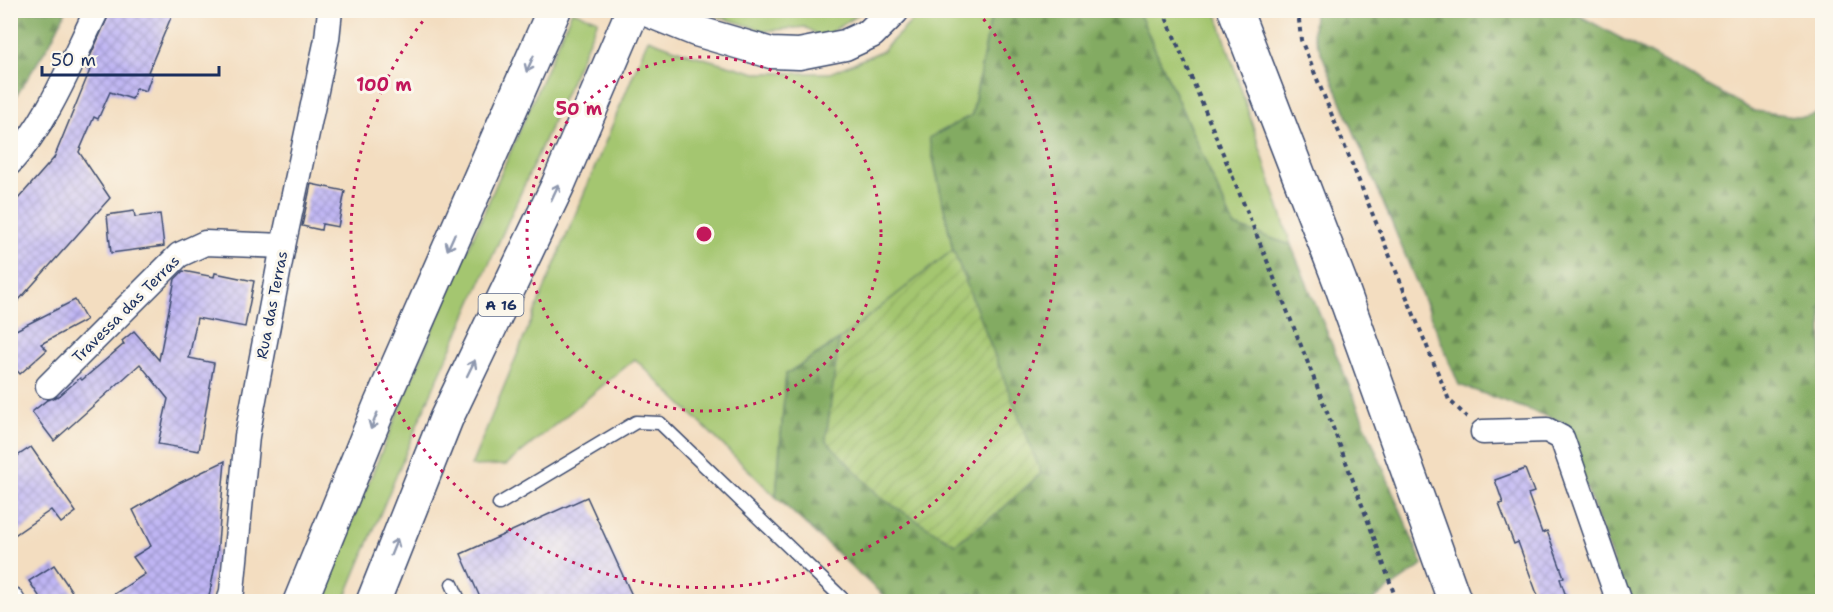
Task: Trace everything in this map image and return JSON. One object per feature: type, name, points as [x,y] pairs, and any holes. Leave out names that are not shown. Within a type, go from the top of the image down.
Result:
[{"type":"main road","points":[[300,602],[379,408],[554,10]]},
{"type":"main road","name":"A 16","points":[[373,602],[446,419],[558,185],[633,10]]},
{"type":"main road","points":[[1235,10],[1340,282],[1455,602]]},
{"type":"street","points":[[10,163],[42,122],[97,10]]},
{"type":"street","name":"Rua das Terras","points":[[229,602],[247,436],[283,246],[327,39],[330,10]]},
{"type":"street","points":[[644,10],[696,31],[771,53],[800,54],[845,45],[871,33],[894,10]]},
{"type":"street","name":"Travessa das Terras","points":[[48,386],[179,255],[205,243],[283,246]]},
{"type":"street","points":[[1483,432],[1547,430],[1562,438],[1619,602]]},
{"type":"street","points":[[10,598],[13,602]]},
{"type":"lane","points":[[499,504],[636,422],[660,423],[846,602]]},
{"type":"lane","points":[[452,584],[460,602]]},
{"type":"path","points":[[1162,10],[1240,194],[1370,525],[1397,602]]},
{"type":"path","points":[[1298,10],[1301,40],[1449,400],[1483,432]]},
{"type":"green space","points":[[11,10],[66,11],[50,43],[11,104]]},
{"type":"green space","points":[[572,11],[598,20],[421,416],[344,601],[319,601],[432,331]]},
{"type":"green space","points":[[701,11],[864,11],[822,38],[805,27],[765,31]]},
{"type":"green space","points":[[922,11],[992,11],[972,115],[929,138],[953,250],[839,340],[786,374],[776,497],[635,359],[506,465],[471,466],[648,39],[689,54],[756,73],[830,73],[882,51]]},
{"type":"green space","points":[[992,11],[1138,11],[1234,226],[1291,245],[1423,565],[1374,601],[978,602],[973,594],[915,601],[889,601],[776,497],[786,374],[839,340],[826,440],[955,544],[1001,510],[1041,473],[953,250],[929,138],[972,115]]},
{"type":"green space","points":[[1138,11],[1216,11],[1291,245],[1234,226]]},
{"type":"green space","points":[[1314,11],[1571,11],[1754,111],[1803,117],[1822,112],[1822,601],[1627,601],[1563,422],[1459,385],[1313,33]]},
{"type":"green space","points":[[953,250],[1041,473],[1001,510],[955,544],[881,498],[826,440],[839,340]]},
{"type":"building","points":[[111,10],[160,10],[172,15],[148,72],[152,74],[146,91],[136,88],[132,99],[110,92],[98,119],[94,117],[79,152],[110,198],[10,310],[10,208],[54,158],[90,70],[85,68]]},
{"type":"building","points":[[311,184],[345,191],[338,227],[322,224],[321,230],[302,226]]},
{"type":"building","points":[[134,211],[135,217],[160,214],[164,246],[111,253],[107,215]]},
{"type":"building","points":[[183,271],[214,277],[215,273],[254,281],[245,327],[197,318],[189,358],[214,363],[199,451],[158,444],[168,399],[140,364],[54,441],[32,412],[47,400],[59,396],[80,378],[82,380],[124,344],[122,341],[134,331],[159,360],[175,279]]},
{"type":"building","points":[[75,300],[86,320],[41,344],[47,350],[20,374],[10,363],[10,333]]},
{"type":"building","points":[[31,447],[76,512],[61,523],[51,510],[10,538],[10,461]]},
{"type":"building","points":[[225,461],[217,555],[208,602],[102,602],[145,574],[133,557],[151,546],[133,510],[177,484]]},
{"type":"building","points":[[1525,469],[1534,492],[1528,494],[1542,533],[1547,531],[1564,577],[1560,579],[1568,602],[1540,602],[1518,542],[1514,544],[1499,504],[1503,503],[1495,480]]},
{"type":"building","points":[[587,497],[635,602],[482,602],[461,554]]},
{"type":"building","points":[[54,565],[79,602],[43,602],[29,581]]}]
